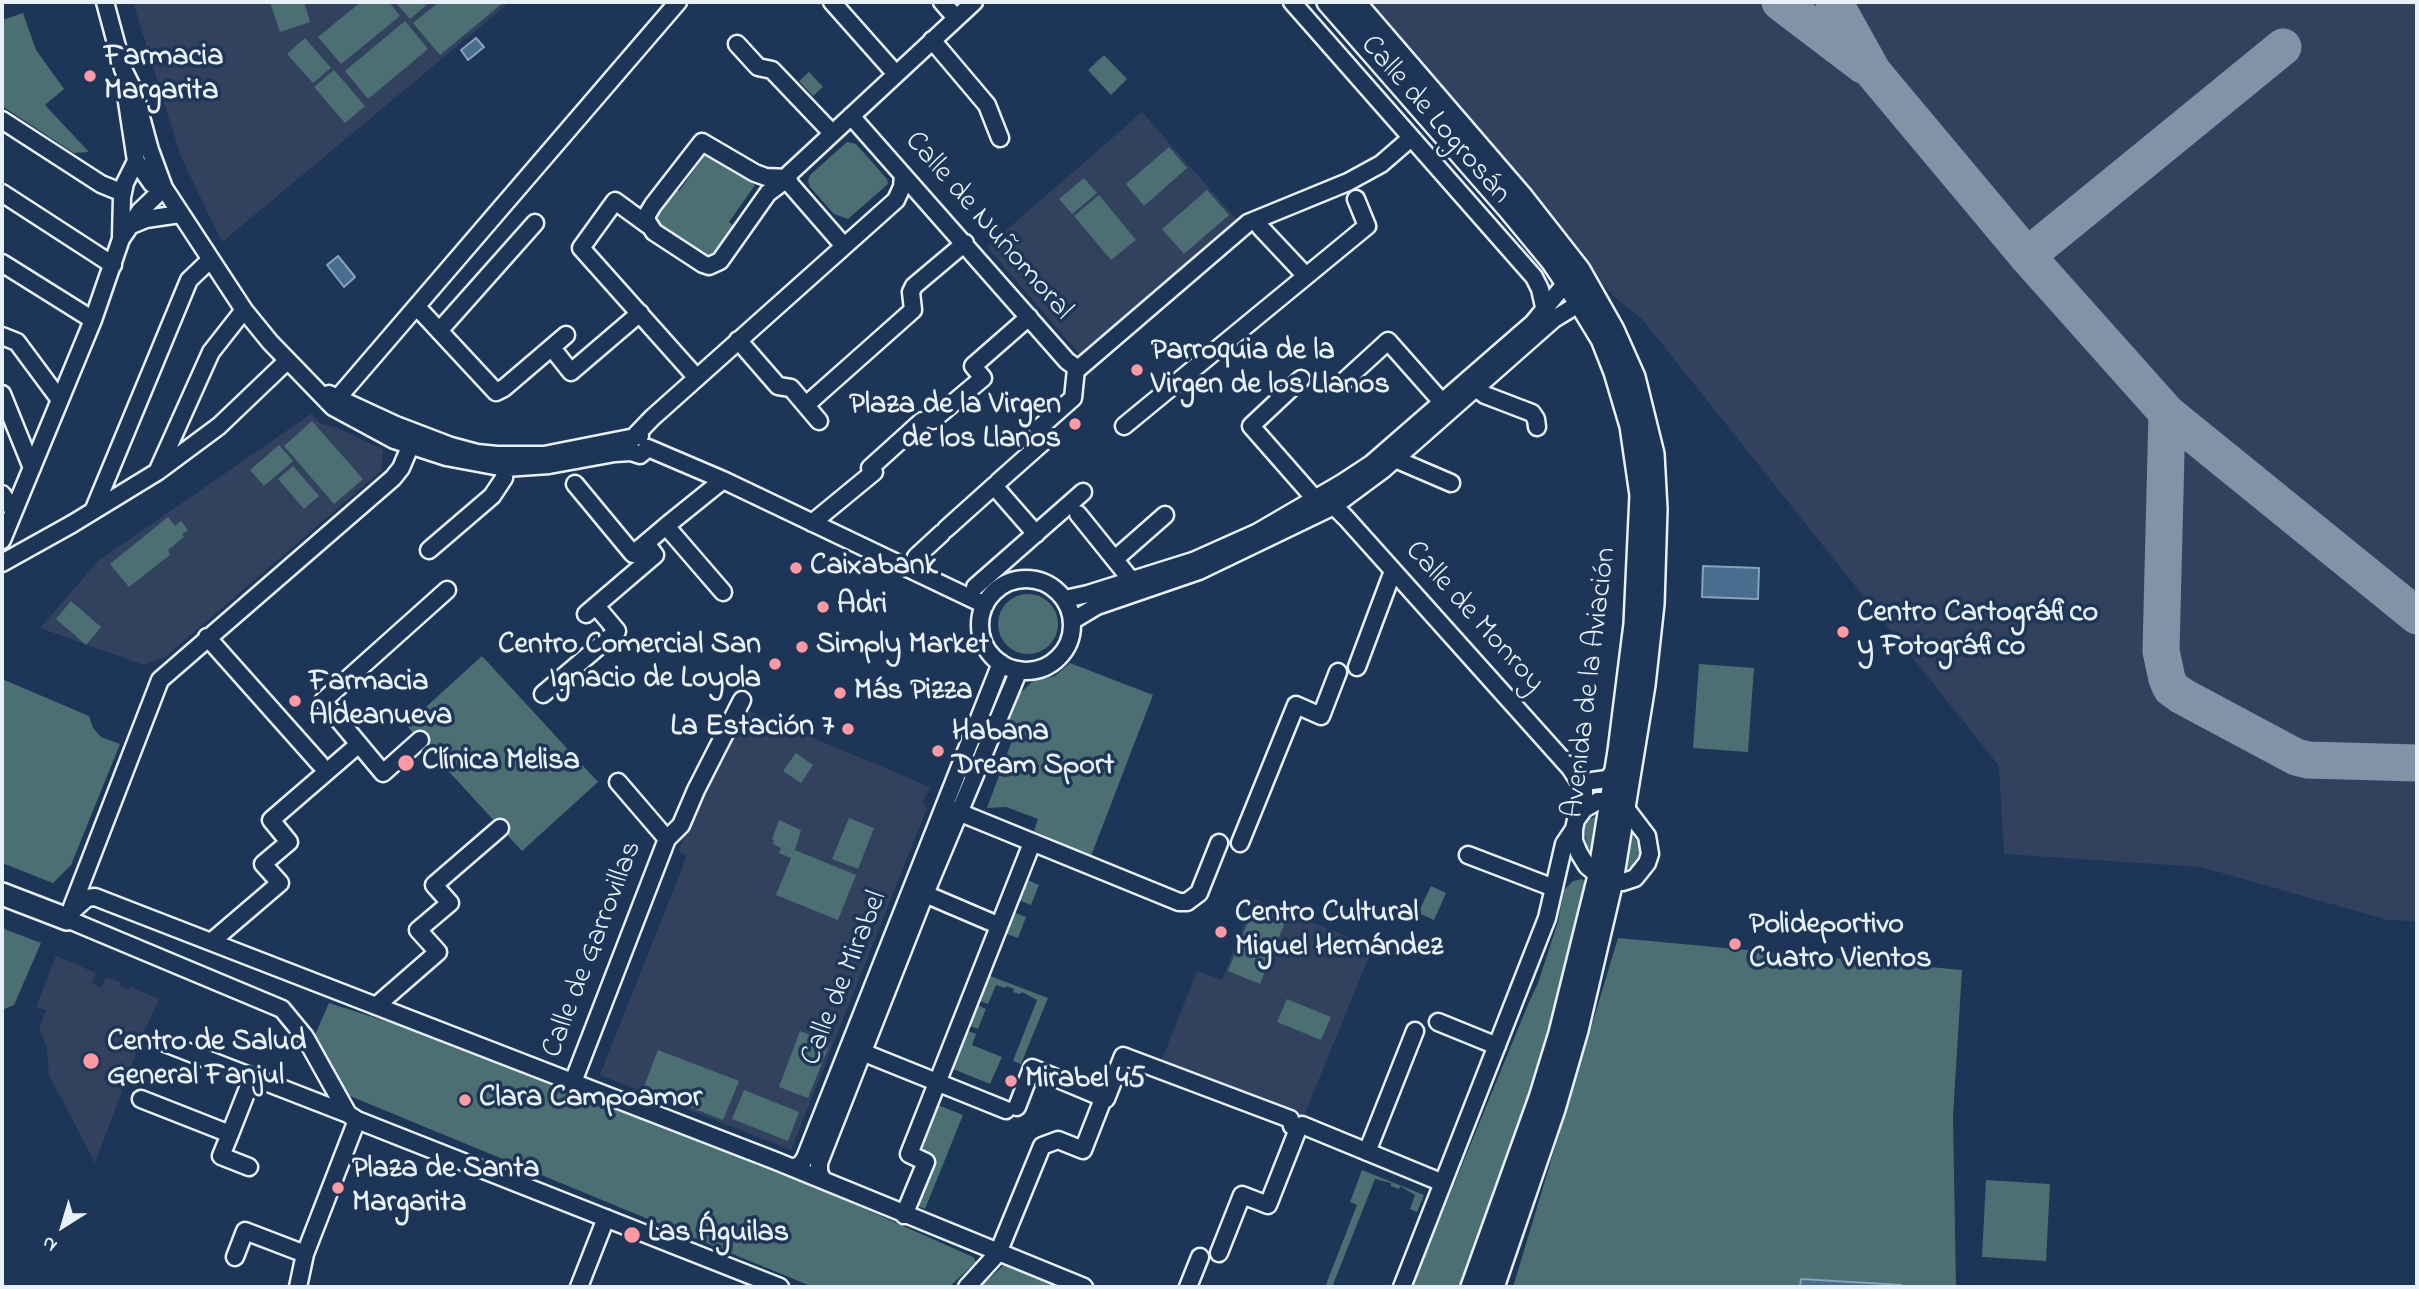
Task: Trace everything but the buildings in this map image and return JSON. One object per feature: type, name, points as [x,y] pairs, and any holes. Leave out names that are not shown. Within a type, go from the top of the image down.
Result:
[{"type":"main road","name":"Avenida de la Aviación","points":[[1328,2],[1509,209],[1571,287],[1613,330],[1634,377],[1653,454],[1656,509],[1653,604],[1644,685],[1618,804],[1560,1033],[1540,1098],[1472,1287]]},
{"type":"main road","name":"Avenida de la Aviación","points":[[1354,2],[1565,251],[1571,287],[1602,339],[1615,373],[1631,426],[1641,495],[1635,624],[1616,769],[1618,804]]},
{"type":"main road","name":"Avenida de la Aviación","points":[[1493,1287],[1554,1109],[1577,1030],[1599,874]]},
{"type":"main road","points":[[2,894],[68,916]]},
{"type":"street","points":[[105,2],[123,69],[128,120],[136,161],[152,184],[162,184]]},
{"type":"street","points":[[332,399],[417,307],[678,2]]},
{"type":"street","points":[[832,2],[895,73]]},
{"type":"street","points":[[942,2],[956,18]]},
{"type":"street","points":[[697,377],[581,248],[615,201],[654,232],[703,264],[716,264],[768,193],[788,178],[895,73],[974,2]]},
{"type":"street","name":"Calle de Logrosán","points":[[1293,2],[1534,277],[1545,310]]},
{"type":"street","points":[[932,40],[987,104],[1000,138]]},
{"type":"street","points":[[737,44],[758,67],[772,71],[832,133]]},
{"type":"street","points":[[123,69],[134,92],[162,184],[244,310],[287,361],[309,383],[332,399],[451,446]]},
{"type":"street","name":"Calle de Nuñomoral","points":[[850,116],[1029,317],[1080,367]]},
{"type":"street","points":[[2,120],[101,184],[122,193]]},
{"type":"street","points":[[916,557],[996,484],[1073,398],[1080,367],[1248,223],[1348,182],[1381,164],[1411,138]]},
{"type":"street","points":[[648,225],[647,215],[653,205],[702,142],[755,173],[766,177],[788,178]]},
{"type":"street","points":[[125,233],[122,193],[136,161]]},
{"type":"street","points":[[332,399],[342,414],[408,447],[505,468],[549,465],[632,445],[697,377],[895,200],[902,187],[903,175]]},
{"type":"street","points":[[788,178],[790,184],[844,246]]},
{"type":"street","points":[[2,540],[93,320],[125,233],[162,184]]},
{"type":"street","points":[[2,193],[113,265]]},
{"type":"street","points":[[1124,426],[1367,226],[1356,199]]},
{"type":"street","points":[[125,233],[146,219],[180,214]]},
{"type":"street","points":[[439,331],[535,223]]},
{"type":"street","points":[[1260,226],[1306,276]]},
{"type":"street","points":[[806,405],[913,310],[911,292],[914,286],[965,243]]},
{"type":"street","points":[[94,509],[188,280],[210,260]]},
{"type":"street","points":[[2,263],[93,320]]},
{"type":"street","name":"Calle de Logrosán","points":[[1534,277],[1571,287]]},
{"type":"street","points":[[1471,384],[1571,287]]},
{"type":"street","points":[[1072,621],[1140,585],[1258,532],[1371,464],[1554,319],[1571,287]]},
{"type":"street","points":[[417,307],[496,391],[504,388],[566,335]]},
{"type":"street","points":[[157,471],[211,352],[244,310]]},
{"type":"street","points":[[552,348],[571,372],[640,313]]},
{"type":"street","points":[[812,523],[874,472],[870,468],[983,378],[974,366],[1029,317]]},
{"type":"street","points":[[2,335],[17,342],[60,400]]},
{"type":"street","points":[[738,340],[778,386],[791,388],[819,421]]},
{"type":"street","points":[[1341,384],[1388,341],[1446,406]]},
{"type":"street","points":[[2,563],[72,524],[157,471],[219,426],[287,361]]},
{"type":"street","points":[[1301,379],[1251,426],[1316,499],[1334,506]]},
{"type":"street","points":[[1471,384],[1485,396],[1532,413],[1537,427]]},
{"type":"street","points":[[2,394],[32,468]]},
{"type":"street","points":[[1065,598],[1140,585],[1223,561],[1334,506],[1395,458],[1446,406]]},
{"type":"street","points":[[68,916],[160,680],[393,478],[401,468],[408,447],[415,439],[498,455],[544,455],[632,445],[639,436],[645,438],[648,448],[723,480],[985,605]]},
{"type":"street","points":[[1395,458],[1451,483]]},
{"type":"street","points":[[429,550],[492,496],[505,478],[505,468]]},
{"type":"street","points":[[575,484],[633,554],[723,480]]},
{"type":"street","points":[[996,484],[1036,534]]},
{"type":"street","points":[[975,587],[1083,492]]},
{"type":"street","points":[[2,494],[14,511]]},
{"type":"street","name":"Calle de Monroy","points":[[1334,506],[1570,768],[1584,789],[1584,809]]},
{"type":"street","points":[[1078,514],[1140,585]]},
{"type":"street","points":[[1115,559],[1165,514]]},
{"type":"street","points":[[666,526],[723,592]]},
{"type":"street","points":[[543,694],[617,631],[591,610],[655,555],[646,543]]},
{"type":"street","points":[[1357,667],[1393,571]]},
{"type":"street","points":[[1023,579],[1043,582],[1065,598],[1072,621],[1069,640],[1062,654],[1046,666],[1034,670],[1019,670],[1001,663],[984,643],[980,626],[985,605],[992,594],[1005,584],[1023,579]]},
{"type":"street","points":[[420,740],[383,773],[323,701],[447,590]]},
{"type":"street","points":[[207,637],[320,764]]},
{"type":"street","name":"Calle de Mirabel","points":[[823,1180],[819,1163],[925,894],[1001,663]]},
{"type":"street","name":"Calle de Mirabel","points":[[793,1168],[805,1158],[952,809],[1019,670]]},
{"type":"street","points":[[1240,843],[1296,705],[1321,716],[1338,672]]},
{"type":"street","name":"Calle de Garrovillas","points":[[573,1082],[667,839],[681,825],[742,700]]},
{"type":"street","points":[[211,942],[280,883],[263,864],[289,842],[271,820],[359,744]]},
{"type":"street","name":"Calle de Monroy","points":[[1555,882],[1567,862],[1572,860],[1599,874],[1623,882],[1635,878],[1647,863],[1650,854],[1647,836],[1618,804],[1592,781],[1570,768]]},
{"type":"street","points":[[1592,781],[1607,779],[1616,769]]},
{"type":"street","name":"Calle de Garrovillas","points":[[618,782],[667,839]]},
{"type":"street","points":[[1402,1287],[1547,918],[1564,844],[1584,809],[1598,801],[1618,804]]},
{"type":"street","points":[[952,809],[1179,902],[1187,902],[1199,892],[1219,843]]},
{"type":"street","points":[[376,1006],[438,951],[418,930],[450,903],[434,885],[500,828]]},
{"type":"street","points":[[1574,829],[1576,847],[1599,874]]},
{"type":"street","points":[[904,1214],[926,1161],[909,1154],[996,924],[1032,843]]},
{"type":"street","points":[[1468,855],[1555,882]]},
{"type":"street","name":"Calle de Mirabel","points":[[925,894],[996,924]]},
{"type":"street","points":[[68,916],[87,898],[95,897],[793,1168],[1084,1287]]},
{"type":"street","points":[[68,916],[277,1006],[288,1015],[305,1037],[353,1117]]},
{"type":"street","points":[[1438,1022],[1497,1046]]},
{"type":"street","points":[[1367,1152],[1415,1031]]},
{"type":"street","points":[[166,1043],[780,1287]]},
{"type":"street","name":"Calle de Mirabel","points":[[862,1052],[1011,1109],[1032,1068],[1105,1099]]},
{"type":"street","points":[[967,1287],[998,1253],[1042,1146],[1058,1140],[1083,1150],[1123,1056],[1290,1119],[1292,1126],[1367,1152],[1443,1183]]},
{"type":"street","points":[[249,1167],[221,1156],[252,1078]]},
{"type":"street","points":[[141,1099],[230,1133]]},
{"type":"street","points":[[298,1287],[304,1254],[353,1117]]},
{"type":"street","points":[[1219,1253],[1242,1195],[1268,1205],[1300,1127]]},
{"type":"street","points":[[579,1287],[606,1218]]},
{"type":"street","points":[[235,1257],[245,1231],[304,1254]]},
{"type":"street","points":[[1188,1287],[1200,1256]]},
{"type":"shaded area","points":[[133,2],[510,2],[222,242],[181,157]]},
{"type":"shaded area","points":[[1367,2],[2417,2],[2417,921],[2388,920],[2201,867],[2004,854],[1999,766],[1642,319],[1612,295]]},
{"type":"shaded area","points":[[476,38],[484,47],[468,60],[461,50]]},
{"type":"shaded area","points":[[1142,112],[1237,220],[1081,356],[987,247]]},
{"type":"shaded area","points":[[338,256],[355,277],[344,287],[327,265]]},
{"type":"shaded area","points":[[311,414],[321,424],[336,427],[383,450],[381,471],[165,657],[144,665],[40,628],[98,561]]},
{"type":"shaded area","points":[[1703,566],[1759,568],[1758,599],[1702,597]]},
{"type":"shaded area","points":[[742,708],[930,787],[923,802],[927,808],[791,1150],[600,1075],[684,863],[686,855],[678,851]]},
{"type":"shaded area","points":[[1254,899],[1373,947],[1303,1118],[1161,1062],[1197,971],[1222,980]]},
{"type":"shaded area","name":"Centro de Salud General Fanjul","points":[[56,956],[96,973],[92,983],[101,988],[106,977],[120,982],[119,986],[129,990],[131,987],[159,999],[95,1163],[49,1075],[47,1047],[39,1029],[46,1010],[36,1007]]},
{"type":"shaded area","points":[[1801,1279],[1901,1285],[1800,1287]]},
{"type":"green space","points":[[270,2],[304,2],[310,22],[280,32]]},
{"type":"green space","points":[[361,2],[389,2],[400,16],[341,64],[318,37]]},
{"type":"green space","points":[[395,2],[430,2],[410,19]]},
{"type":"green space","points":[[439,2],[504,2],[440,55],[413,23]]},
{"type":"green space","points":[[23,13],[36,50],[64,89],[45,105],[89,152],[74,153],[2,106],[2,20]]},
{"type":"green space","points":[[405,21],[428,49],[368,99],[345,71]]},
{"type":"green space","points":[[305,38],[331,68],[313,83],[287,54]]},
{"type":"green space","points":[[1104,55],[1127,79],[1111,95],[1088,70]]},
{"type":"green space","points":[[334,70],[365,106],[345,123],[314,87]]},
{"type":"green space","points":[[809,72],[823,87],[813,96],[799,81]]},
{"type":"green space","points":[[847,142],[856,144],[887,179],[888,184],[848,219],[834,214],[810,187],[808,181],[810,175]]},
{"type":"green space","points":[[1169,147],[1187,168],[1144,206],[1126,184]]},
{"type":"green space","points":[[708,151],[755,185],[729,222],[736,228],[716,260],[706,261],[657,228],[652,216],[673,187],[679,191]]},
{"type":"green space","points":[[1084,178],[1097,193],[1072,214],[1059,199]]},
{"type":"green space","points":[[1207,190],[1229,215],[1184,254],[1162,229]]},
{"type":"green space","points":[[1099,195],[1136,240],[1111,260],[1074,216]]},
{"type":"green space","points":[[312,421],[363,479],[334,504],[284,446]]},
{"type":"green space","points":[[279,445],[293,461],[264,486],[250,470]]},
{"type":"green space","points":[[293,466],[319,496],[304,509],[278,479]]},
{"type":"green space","points":[[168,517],[175,526],[181,521],[188,530],[182,534],[184,537],[168,550],[170,555],[129,587],[110,564]]},
{"type":"green space","points":[[1028,594],[1040,596],[1053,607],[1058,624],[1056,636],[1045,649],[1028,654],[1016,652],[1003,641],[998,624],[1000,612],[1011,599]]},
{"type":"green space","points":[[71,601],[101,627],[86,645],[56,619]]},
{"type":"green space","points":[[482,656],[598,782],[522,851],[406,725]]},
{"type":"green space","points":[[1070,663],[1153,695],[1091,856],[1034,831],[1038,819],[1006,807],[987,808],[1014,735],[1007,717],[1018,695],[1033,681],[1055,676]]},
{"type":"green space","points":[[1699,664],[1754,668],[1748,752],[1693,748]]},
{"type":"green space","points":[[2,679],[89,716],[93,728],[101,737],[120,744],[71,865],[53,883],[2,863]]},
{"type":"green space","points":[[796,753],[813,765],[801,783],[783,771]]},
{"type":"green space","points":[[1600,815],[1594,854],[1587,847],[1584,829],[1589,819]]},
{"type":"green space","points":[[849,818],[874,828],[858,869],[832,859]]},
{"type":"green space","points":[[779,820],[801,830],[795,850],[856,875],[838,920],[776,895],[791,858],[779,853],[781,848],[773,844],[772,839]]},
{"type":"green space","points":[[1631,834],[1640,845],[1639,855],[1635,864],[1626,870]]},
{"type":"green space","points":[[1025,879],[1039,885],[1031,905],[1018,900]]},
{"type":"green space","points":[[1582,879],[1590,886],[1556,1025],[1463,1287],[1412,1287],[1538,983],[1558,922],[1564,890],[1573,881]]},
{"type":"green space","points":[[1431,886],[1446,893],[1434,920],[1418,913]]},
{"type":"green space","points":[[1254,907],[1286,920],[1260,984],[1228,971]]},
{"type":"green space","points":[[1013,912],[1026,917],[1018,938],[1004,933]]},
{"type":"green space","points":[[2,928],[41,943],[14,1005],[2,1010]]},
{"type":"green space","points":[[1618,938],[1962,970],[1953,1116],[1956,1287],[1513,1287]]},
{"type":"green space","points":[[985,974],[1048,998],[1021,1064],[1013,1061],[1037,1000],[1022,992],[1013,992],[1014,989],[1006,986],[996,985],[988,1004],[975,999]]},
{"type":"green space","points":[[1287,999],[1331,1017],[1321,1040],[1277,1022]]},
{"type":"green space","points":[[329,1003],[423,1033],[784,1173],[973,1257],[976,1262],[949,1287],[813,1287],[345,1094],[314,1037]]},
{"type":"green space","points":[[973,1003],[986,1009],[978,1029],[968,1025]]},
{"type":"green space","points":[[963,1029],[976,1034],[972,1045],[1002,1057],[990,1084],[948,1067]]},
{"type":"green space","points":[[800,1031],[830,1043],[808,1098],[779,1087]]},
{"type":"green space","points":[[658,1050],[739,1081],[723,1120],[643,1089]]},
{"type":"green space","points":[[744,1090],[799,1112],[788,1141],[732,1119]]},
{"type":"green space","points":[[933,1103],[963,1115],[925,1209],[911,1203],[928,1160],[912,1153]]},
{"type":"green space","points":[[1362,1170],[1424,1195],[1417,1212],[1410,1209],[1415,1195],[1400,1186],[1399,1189],[1391,1186],[1391,1183],[1375,1179],[1332,1287],[1325,1287],[1357,1205],[1350,1202]]},
{"type":"green space","points":[[1986,1180],[2050,1184],[2046,1261],[1982,1257]]},
{"type":"green space","points":[[1004,1265],[1061,1287],[980,1287]]},
{"type":"taxiway","points":[[1780,2],[1863,65]]},
{"type":"taxiway","points":[[1834,2],[1873,72],[2027,256],[2167,413],[2417,616]]},
{"type":"taxiway","points":[[2027,256],[2283,47]]},
{"type":"taxiway","points":[[2167,413],[2161,651],[2171,688],[2296,757],[2308,760],[2417,763]]},
{"type":"place","name":"Farmacia Margarita","points":[[90,76]]},
{"type":"place","name":"Parroquia de la Virgen de los Llanos","points":[[1137,370]]},
{"type":"place","name":"Plaza de la Virgen de los Llanos","points":[[1075,424]]},
{"type":"place","name":"Caixabank","points":[[796,568]]},
{"type":"place","name":"Adri","points":[[823,607]]},
{"type":"place","name":"Centro Cartográfico y Fotográfico","points":[[1843,632]]},
{"type":"place","name":"Simply Market","points":[[802,647]]},
{"type":"place","name":"Centro Comercial San Ignacio de Loyola","points":[[775,664]]},
{"type":"place","name":"Más Pizza","points":[[840,693]]},
{"type":"place","name":"Farmacia Aldeanueva","points":[[295,701]]},
{"type":"place","name":"La Estación 7","points":[[848,729]]},
{"type":"place","name":"Habana Dream Sport","points":[[938,751]]},
{"type":"place","name":"Clínica Melisa","points":[[406,763]]},
{"type":"place","name":"Centro Cultural Miguel Hernández","points":[[1221,932]]},
{"type":"place","name":"Polideportivo Cuatro Vientos","points":[[1735,944]]},
{"type":"place","name":"Centro de Salud General Fanjul","points":[[91,1061]]},
{"type":"place","name":"Mirabel 45","points":[[1011,1081]]},
{"type":"place","name":"Clara Campoamor","points":[[465,1100]]},
{"type":"place","name":"Plaza de Santa Margarita","points":[[338,1188]]},
{"type":"place","name":"Las Águilas","points":[[632,1235]]}]
